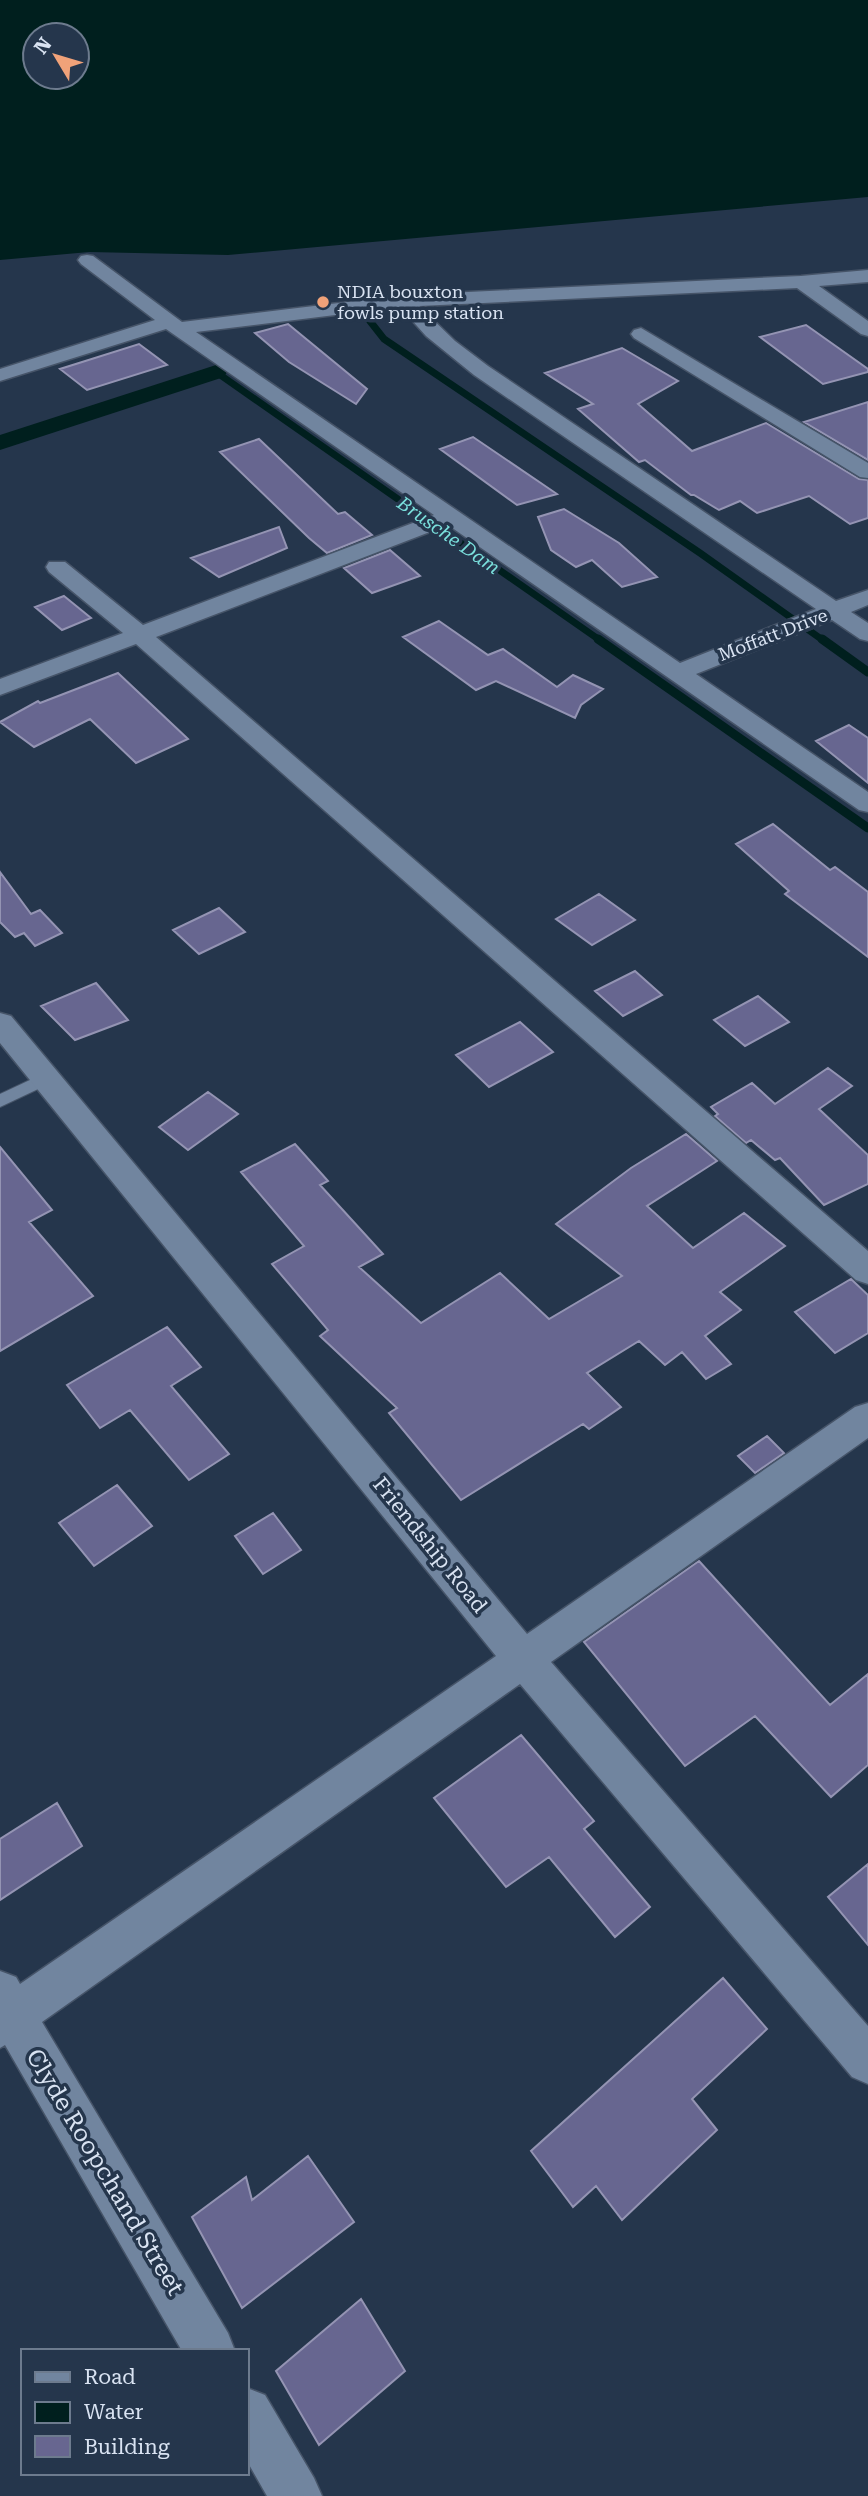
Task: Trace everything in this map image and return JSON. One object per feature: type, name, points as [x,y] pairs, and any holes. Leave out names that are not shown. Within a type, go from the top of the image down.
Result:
[{"type":"street","points":[[87,260],[438,521],[677,673],[868,804]]},
{"type":"street","points":[[0,375],[174,325],[405,301],[801,282],[868,276]]},
{"type":"street","points":[[801,282],[868,330]]},
{"type":"street","points":[[405,301],[421,322],[444,343],[592,450],[828,613],[868,634]]},
{"type":"street","points":[[641,334],[868,472]]},
{"type":"street","points":[[0,688],[438,521]]},
{"type":"street","points":[[57,567],[139,634],[868,1271]]},
{"type":"street","name":"Moffatt Drive","points":[[677,673],[868,597]]},
{"type":"street","name":"Friendship Road","points":[[0,1023],[523,1658],[868,2061]]},
{"type":"street","points":[[4,2011],[523,1658],[868,1418]]},
{"type":"street","name":"Clyde Roopchand Street","points":[[4,2011],[209,2349]]},
{"type":"street","points":[[248,2415],[296,2496]]},
{"type":"lane","points":[[0,1101],[47,1078]]},
{"type":"water","points":[[0,0],[868,0],[868,197],[228,255],[89,252],[0,260]]},
{"type":"building","points":[[288,324],[367,389],[356,404],[289,362],[255,333]]},
{"type":"building","points":[[806,325],[868,369],[868,372],[823,384],[760,337]]},
{"type":"building","points":[[139,344],[167,365],[87,390],[60,369]]},
{"type":"building","points":[[622,348],[678,381],[638,404],[692,451],[766,423],[859,479],[868,480],[868,518],[850,524],[809,496],[757,513],[740,501],[719,510],[691,495],[645,460],[639,462],[578,409],[593,404],[545,373]]},
{"type":"building","points":[[868,402],[868,460],[804,422]]},
{"type":"building","points":[[473,437],[557,494],[517,505],[440,449]]},
{"type":"building","points":[[259,439],[338,514],[345,512],[372,535],[327,553],[309,538],[220,452]]},
{"type":"building","points":[[564,509],[619,543],[657,577],[622,587],[592,560],[576,567],[551,550],[538,517]]},
{"type":"building","points":[[279,527],[287,548],[219,577],[191,558]]},
{"type":"building","points":[[390,550],[420,576],[372,593],[344,568]]},
{"type":"building","points":[[64,596],[91,618],[62,630],[35,607]]},
{"type":"building","points":[[439,621],[488,655],[503,649],[557,687],[573,675],[603,689],[581,705],[575,718],[496,681],[476,690],[403,637]]},
{"type":"building","points":[[118,673],[188,739],[136,763],[90,719],[34,747],[0,722],[38,701],[40,703]]},
{"type":"building","points":[[849,725],[868,738],[868,783],[816,741]]},
{"type":"building","points":[[773,824],[830,870],[835,867],[868,892],[868,957],[785,894],[789,891],[736,844]]},
{"type":"building","points":[[0,872],[31,914],[40,910],[62,933],[35,946],[24,933],[15,937],[0,922]]},
{"type":"building","points":[[599,894],[635,920],[592,945],[556,919]]},
{"type":"building","points":[[219,908],[245,932],[199,954],[173,930]]},
{"type":"building","points":[[635,971],[662,995],[623,1016],[595,991]]},
{"type":"building","points":[[96,983],[128,1020],[75,1040],[41,1006]]},
{"type":"building","points":[[758,996],[789,1022],[745,1046],[714,1020]]},
{"type":"building","points":[[520,1022],[553,1052],[489,1087],[456,1055]]},
{"type":"building","points":[[828,1068],[852,1086],[819,1109],[868,1155],[868,1184],[824,1205],[780,1158],[775,1160],[751,1140],[746,1143],[715,1116],[718,1114],[711,1107],[752,1083],[775,1104]]},
{"type":"building","points":[[208,1092],[238,1114],[188,1150],[159,1127]]},
{"type":"building","points":[[686,1134],[717,1161],[647,1206],[693,1248],[744,1213],[785,1246],[720,1292],[741,1310],[705,1336],[731,1364],[706,1379],[682,1352],[665,1365],[639,1341],[587,1373],[621,1407],[589,1429],[583,1424],[461,1500],[389,1413],[397,1408],[320,1336],[328,1330],[272,1264],[304,1246],[241,1172],[295,1144],[328,1181],[320,1185],[383,1254],[359,1267],[421,1323],[500,1273],[549,1319],[622,1276],[556,1224],[631,1168]]},
{"type":"building","points":[[0,1147],[52,1210],[29,1222],[93,1296],[0,1351]]},
{"type":"building","points":[[851,1279],[868,1295],[868,1333],[835,1353],[795,1312]]},
{"type":"building","points":[[167,1327],[201,1367],[171,1386],[229,1454],[189,1480],[130,1410],[100,1428],[67,1385]]},
{"type":"building","points":[[767,1436],[784,1453],[755,1473],[738,1456]]},
{"type":"building","points":[[117,1485],[152,1526],[94,1566],[59,1523]]},
{"type":"building","points":[[273,1513],[301,1550],[263,1574],[235,1536]]},
{"type":"building","points":[[699,1561],[830,1705],[868,1674],[868,1765],[831,1797],[755,1716],[685,1766],[584,1642]]},
{"type":"building","points":[[521,1735],[594,1821],[584,1829],[650,1907],[615,1937],[549,1857],[506,1887],[434,1798]]},
{"type":"building","points":[[57,1803],[82,1846],[0,1900],[0,1839]]},
{"type":"building","points":[[868,1864],[868,1945],[828,1897]]},
{"type":"building","points":[[723,1978],[767,2029],[692,2099],[717,2130],[622,2220],[596,2186],[573,2207],[531,2151]]},
{"type":"building","points":[[308,2156],[354,2222],[242,2308],[192,2217],[246,2177],[252,2200]]},
{"type":"building","points":[[361,2299],[405,2371],[319,2445],[276,2371]]},
{"type":"waterway","points":[[362,311],[384,339],[700,553],[824,641]]},
{"type":"waterway","name":"Brusche Dam","points":[[216,372],[601,641]]},
{"type":"waterway","name":"Brusche Dam","points":[[0,443],[216,372]]},
{"type":"waterway","name":"Brusche Dam","points":[[598,639],[868,828]]},
{"type":"waterway","points":[[822,639],[868,672]]},
{"type":"place","name":"NDIA bouxton fowls pump station","points":[[323,302]]}]
